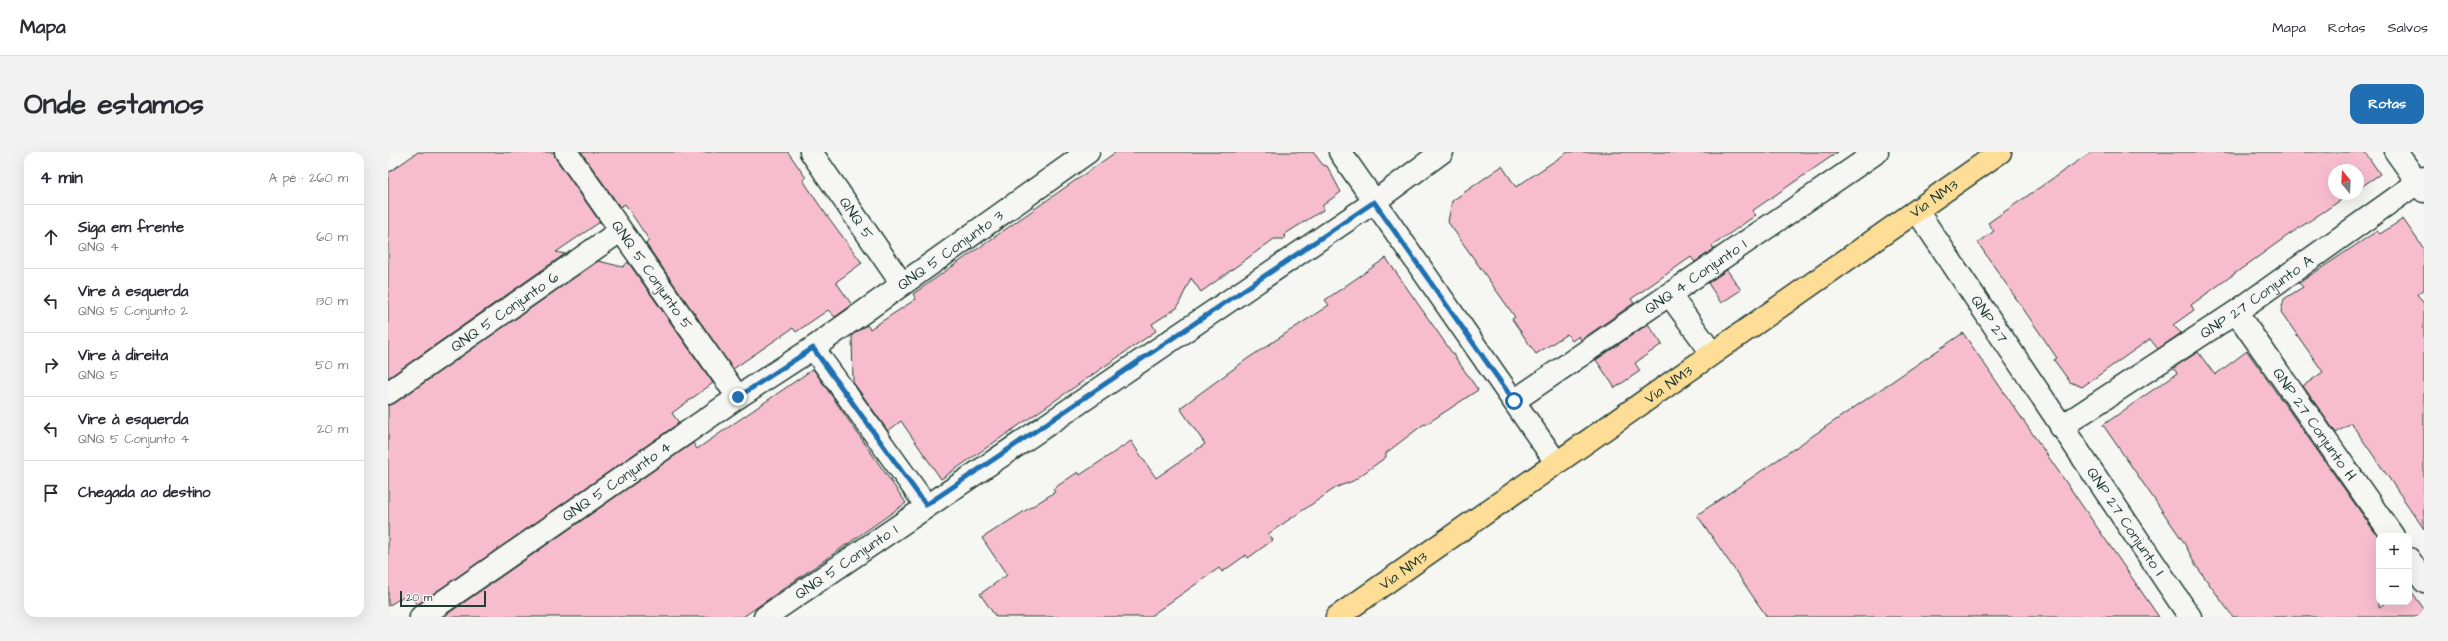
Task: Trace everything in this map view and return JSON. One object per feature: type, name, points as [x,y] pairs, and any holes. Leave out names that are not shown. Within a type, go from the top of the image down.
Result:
[{"type":"main road","name":"Via NM3","points":[[1341,616],[1556,462],[2000,152]]},
{"type":"street","name":"QNQ 5 Conjunto 5","points":[[566,152],[738,397]]},
{"type":"street","name":"QNQ 5","points":[[811,152],[902,284]]},
{"type":"street","name":"QNQ 5 Conjunto 3","points":[[813,348],[1088,152]]},
{"type":"street","points":[[1340,152],[1556,462]]},
{"type":"street","name":"QNQ 5 Conjunto 1","points":[[764,617],[926,505],[1374,202],[1442,152]]},
{"type":"street","name":"QNQ 4 Conjunto 1","points":[[1514,401],[1877,152]]},
{"type":"street","name":"QNP 27 Conjunto A","points":[[2061,426],[2236,312],[2422,184],[2396,152]]},
{"type":"street","name":"QNP 27","points":[[1917,211],[2061,426]]},
{"type":"street","name":"QNQ 5 Conjunto 6","points":[[388,393],[620,231]]},
{"type":"street","points":[[1669,294],[1712,354]]},
{"type":"street","name":"QNP 27 Conjunto H","points":[[2236,312],[2391,533]]},
{"type":"street","points":[[813,348],[926,505]]},
{"type":"street","name":"QNQ 5 Conjunto 4","points":[[421,617],[738,397],[813,348]]},
{"type":"street","name":"QNP 27 Conjunto I","points":[[2061,426],[2190,617]]},
{"type":"street","points":[[2412,563],[2424,581]]},
{"type":"building","points":[[418,152],[554,152],[556,159],[600,222],[556,252],[565,254],[388,378],[388,173]]},
{"type":"building","points":[[581,152],[788,152],[806,178],[803,180],[820,206],[862,263],[836,282],[852,305],[835,317],[828,310],[796,332],[793,328],[733,369],[646,244],[649,240],[625,204],[620,207]]},
{"type":"building","points":[[1116,152],[1313,152],[1323,165],[1327,166],[1341,192],[1323,205],[1323,210],[1285,234],[1284,239],[1274,239],[1201,292],[1191,278],[1177,308],[1152,324],[1156,331],[941,479],[901,421],[888,431],[853,382],[852,335],[867,325],[870,329],[916,299],[913,294]]},
{"type":"building","points":[[1568,152],[1838,152],[1752,211],[1756,215],[1712,246],[1714,249],[1695,262],[1691,257],[1631,299],[1634,303],[1581,340],[1579,336],[1572,341],[1567,334],[1536,354],[1512,319],[1515,317],[1448,222],[1452,201],[1502,166],[1516,187]]},
{"type":"building","points":[[2091,152],[2365,152],[2380,174],[2364,185],[2364,164],[2328,164],[2328,200],[2341,200],[2287,236],[2191,305],[2194,310],[2173,325],[2181,333],[2158,349],[2150,339],[2082,387],[2070,382],[2054,360],[2057,358],[1978,243],[1994,231],[1988,223]]},
{"type":"building","points":[[2403,219],[2424,249],[2424,289],[2417,294],[2424,304],[2424,529],[2351,423],[2336,433],[2303,386],[2323,372],[2281,312],[2284,299],[2303,287],[2299,283],[2377,231],[2380,234]]},
{"type":"building","points":[[1386,258],[1478,390],[1425,425],[1424,424],[1386,453],[1386,457],[1353,481],[1337,487],[1268,534],[1273,540],[1248,558],[1246,555],[1222,572],[1219,568],[1149,617],[996,617],[980,594],[1007,575],[982,538],[1055,492],[1053,489],[1078,472],[1080,475],[1131,441],[1156,478],[1205,444],[1180,408],[1247,359],[1329,305],[1325,300]]},
{"type":"building","points":[[598,261],[623,267],[628,262],[713,383],[672,413],[679,423],[417,605],[409,593],[388,606],[388,405],[395,403]]},
{"type":"building","points":[[1727,270],[1741,290],[1721,303],[1708,283]]},
{"type":"building","points":[[1648,324],[1662,344],[1635,363],[1640,371],[1615,388],[1596,360]]},
{"type":"building","points":[[1963,333],[2159,617],[1767,617],[1697,515]]},
{"type":"building","points":[[2247,351],[2376,534],[2376,605],[2379,605],[2379,607],[2382,605],[2412,605],[2412,592],[2424,609],[2424,617],[2233,617],[2197,567],[2183,541],[2103,425],[2177,373],[2173,368],[2198,352],[2215,375]]},
{"type":"building","points":[[813,369],[906,503],[743,617],[443,617],[693,443],[697,449]]},
{"type":"route","points":[[738,397],[813,348],[926,505],[1374,202],[1514,401]]}]
